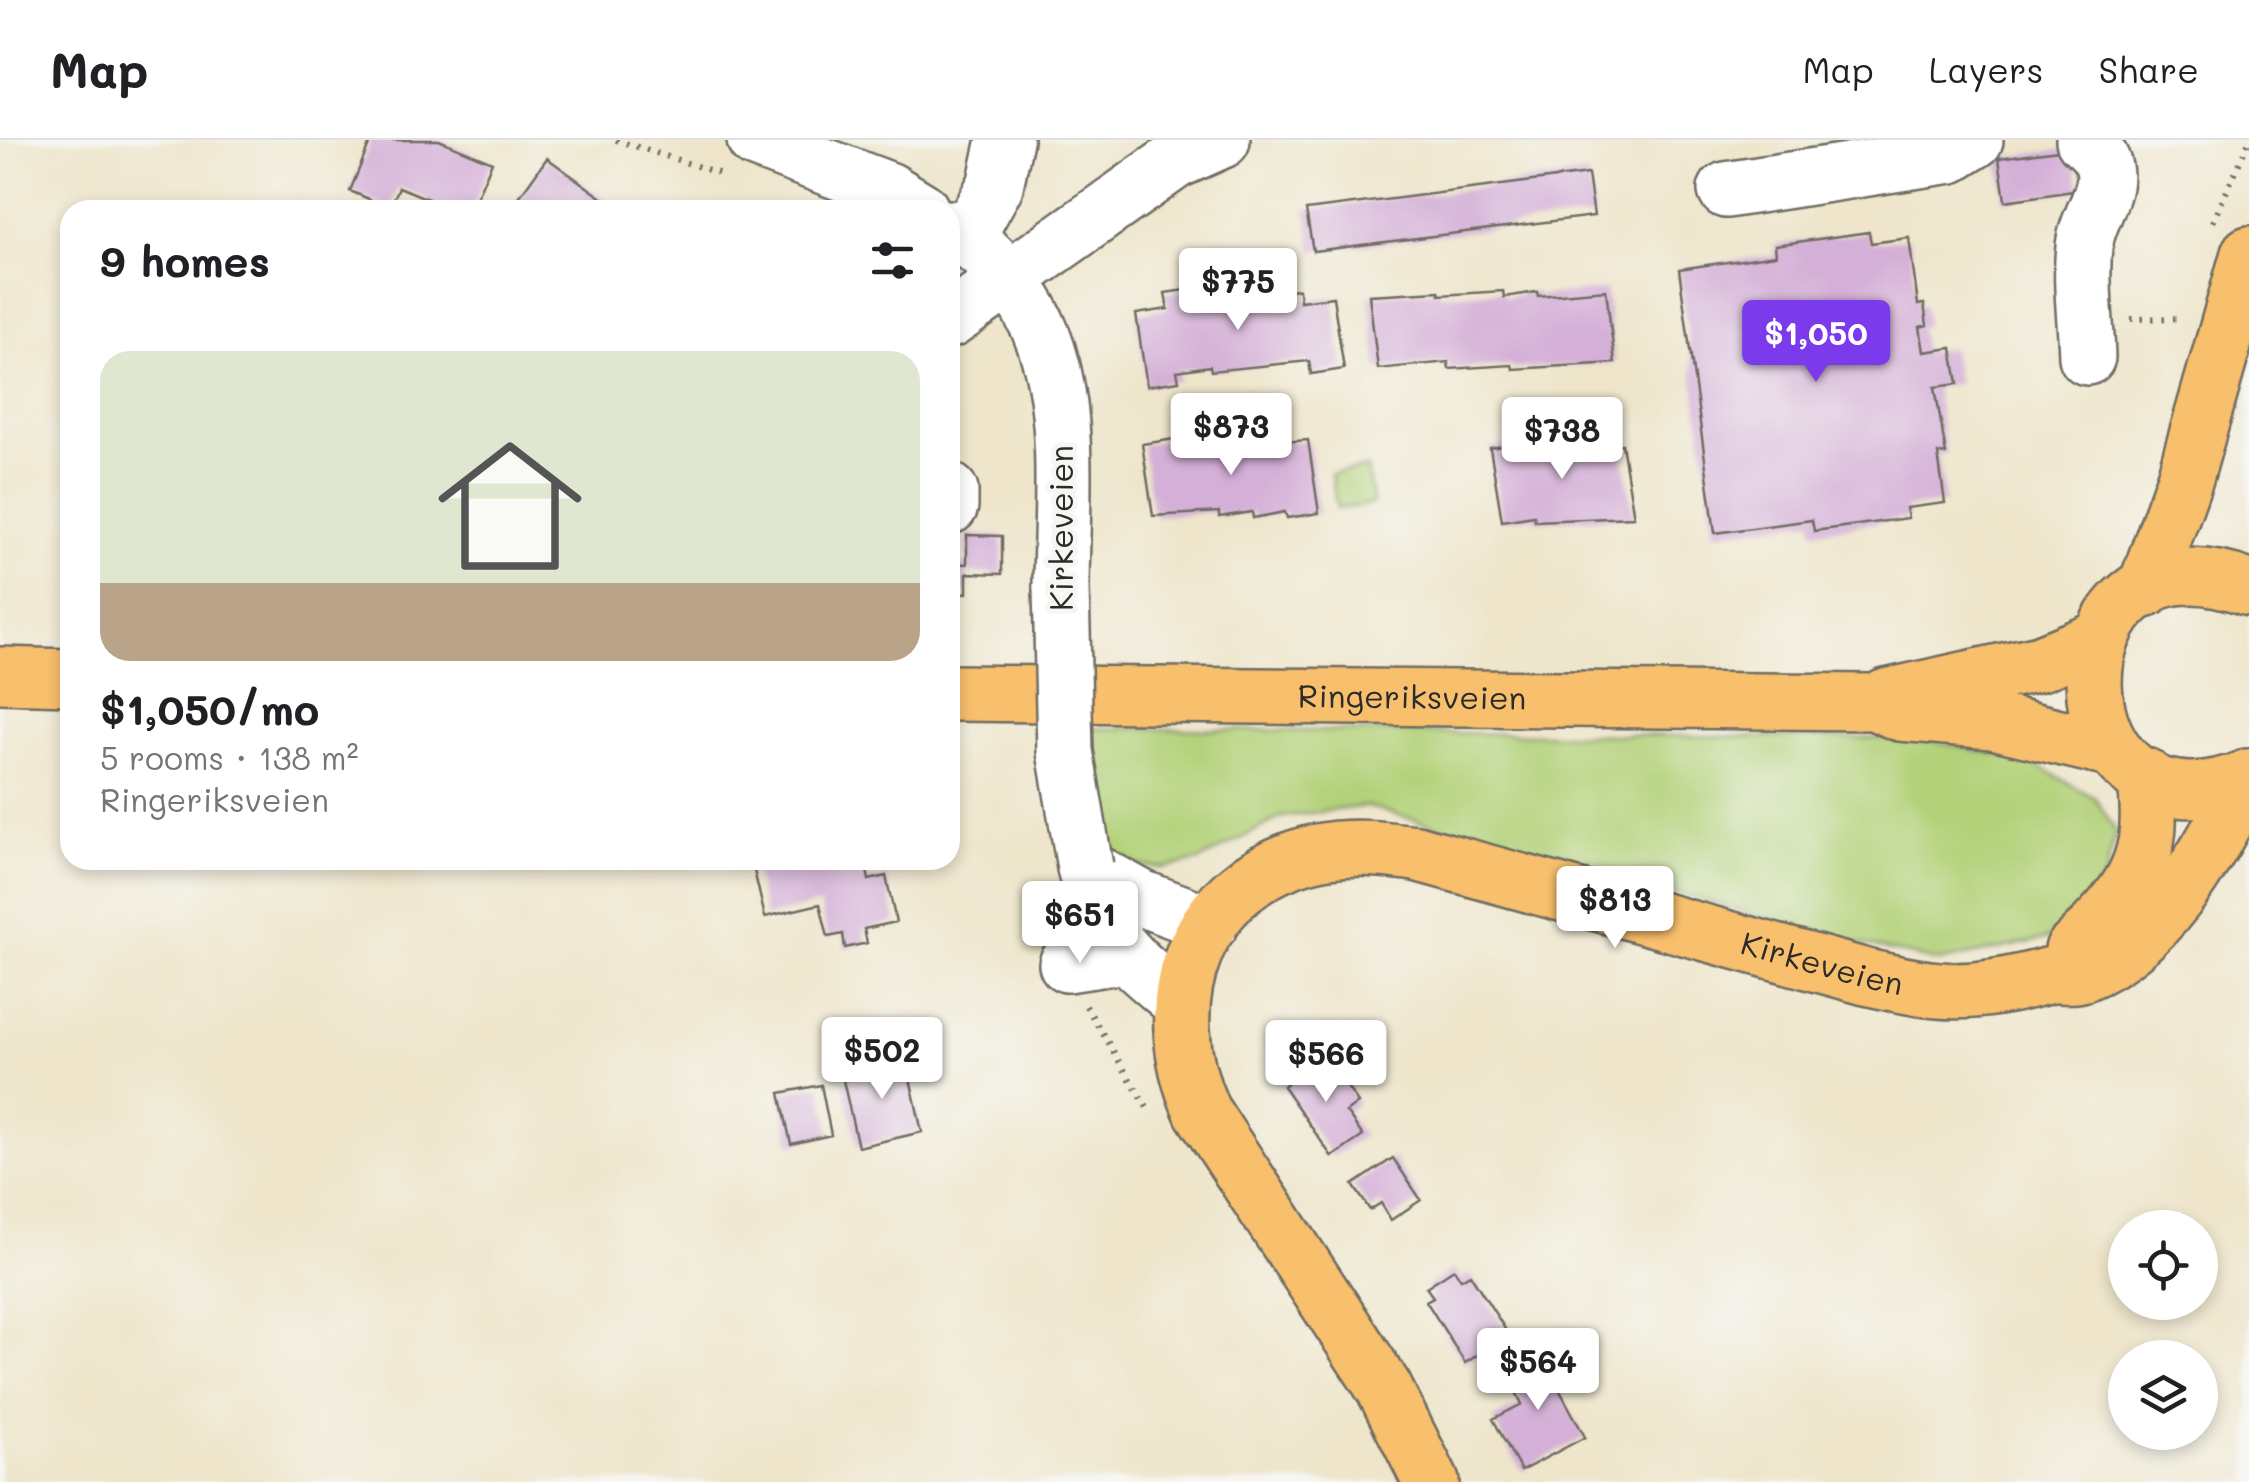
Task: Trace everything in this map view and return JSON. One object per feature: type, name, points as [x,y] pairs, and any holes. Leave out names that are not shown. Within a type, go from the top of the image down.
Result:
[{"type":"main road","points":[[2145,590],[2185,478],[2249,254]]},
{"type":"main road","points":[[2052,975],[2123,901],[2148,850],[2150,810],[2130,763],[2092,701],[2091,674],[2100,640],[2114,616],[2145,590],[2184,577],[2224,579],[2249,588]]},
{"type":"main road","name":"Ringeriksveien","points":[[1874,702],[1896,692],[2040,663],[2100,640]]},
{"type":"main road","points":[[0,676],[60,677]]},
{"type":"main road","name":"Ringeriksveien","points":[[960,692],[1874,702],[1900,713],[1993,721],[2130,763],[2196,790],[2224,787],[2249,777]]},
{"type":"main road","name":"Kirkeveien","points":[[1431,1482],[1384,1388],[1202,1111],[1184,1066],[1180,1002],[1191,960],[1210,924],[1234,896],[1276,868],[1319,852],[1365,846],[1475,867],[1917,989],[1987,992],[2052,975],[2080,975],[2119,954],[2157,920],[2249,777]]},
{"type":"street","points":[[960,214],[995,186],[1005,140]]},
{"type":"street","points":[[960,313],[1176,162],[1222,140]]},
{"type":"street","points":[[1726,190],[1951,156],[1975,140]]},
{"type":"street","points":[[2084,140],[2094,148],[2103,169],[2104,196],[2084,244],[2086,338]]},
{"type":"street","name":"Kirkeveien","points":[[748,161],[888,190],[905,200]]},
{"type":"street","name":"Kirkeveien","points":[[960,237],[1008,279],[1045,333],[1056,378],[1062,431],[1060,588],[1066,751],[1085,867],[1100,923],[1125,955],[1180,1002]]},
{"type":"street","points":[[1085,867],[1141,898],[1210,924]]},
{"type":"street","points":[[1067,964],[1125,955]]},
{"type":"path","points":[[616,140],[748,161]]},
{"type":"path","points":[[2086,338],[2180,320],[2195,308]]},
{"type":"green space","points":[[1367,468],[1373,504],[1337,509],[1331,474]]},
{"type":"green space","points":[[1087,728],[1923,739],[2029,761],[2095,798],[2116,832],[2106,873],[2085,912],[2053,937],[1939,962],[1849,941],[1366,806],[1281,817],[1199,861],[1163,868],[1134,865],[1113,854],[1099,836]]},
{"type":"building","points":[[371,140],[439,140],[492,162],[475,200],[428,200],[399,187],[393,200],[371,200],[350,191]]},
{"type":"building","points":[[2074,148],[2080,190],[2005,201],[1999,158]]},
{"type":"building","points":[[547,158],[605,200],[517,200]]},
{"type":"building","points":[[1588,174],[1594,216],[1313,251],[1306,210]]},
{"type":"building","points":[[1869,232],[1871,243],[1909,238],[1918,305],[1924,304],[1927,325],[1920,327],[1924,352],[1952,348],[1958,384],[1935,387],[1946,454],[1938,454],[1945,503],[1906,508],[1908,518],[1814,531],[1812,520],[1715,533],[1679,269],[1776,255],[1775,245]]},
{"type":"building","points":[[1198,288],[1199,293],[1232,288],[1233,294],[1299,289],[1300,301],[1333,297],[1344,369],[1311,374],[1309,361],[1211,371],[1210,366],[1177,371],[1179,381],[1147,386],[1136,314],[1168,309],[1165,293]]},
{"type":"building","points":[[1606,290],[1615,363],[1449,369],[1448,362],[1378,369],[1369,295],[1503,291],[1504,297]]},
{"type":"building","points":[[1175,439],[1176,444],[1207,439],[1208,445],[1241,440],[1242,445],[1308,440],[1319,513],[1287,518],[1285,512],[1253,518],[1252,512],[1219,517],[1219,512],[1153,516],[1142,444]]},
{"type":"building","points":[[1523,443],[1524,448],[1556,443],[1557,449],[1622,444],[1634,517],[1535,521],[1534,516],[1502,521],[1490,448]]},
{"type":"building","points":[[967,535],[1002,536],[1002,574],[967,573],[967,593],[960,593],[960,564],[967,564]]},
{"type":"building","points":[[754,870],[867,870],[869,880],[886,876],[896,922],[864,929],[867,943],[845,948],[843,934],[828,937],[820,904],[765,917]]},
{"type":"building","points":[[905,1056],[922,1132],[858,1147],[843,1080],[859,1077],[857,1067]]},
{"type":"building","points":[[1326,1056],[1358,1103],[1346,1112],[1363,1136],[1332,1157],[1283,1086]]},
{"type":"building","points":[[821,1085],[831,1135],[791,1144],[780,1093]]},
{"type":"building","points":[[1393,1158],[1421,1200],[1391,1220],[1381,1203],[1370,1210],[1353,1185]]},
{"type":"building","points":[[1454,1269],[1461,1279],[1470,1274],[1509,1335],[1465,1363],[1426,1301],[1433,1297],[1426,1287]]},
{"type":"building","points":[[1547,1350],[1566,1385],[1559,1389],[1585,1437],[1521,1471],[1493,1419],[1522,1404],[1506,1372]]}]
